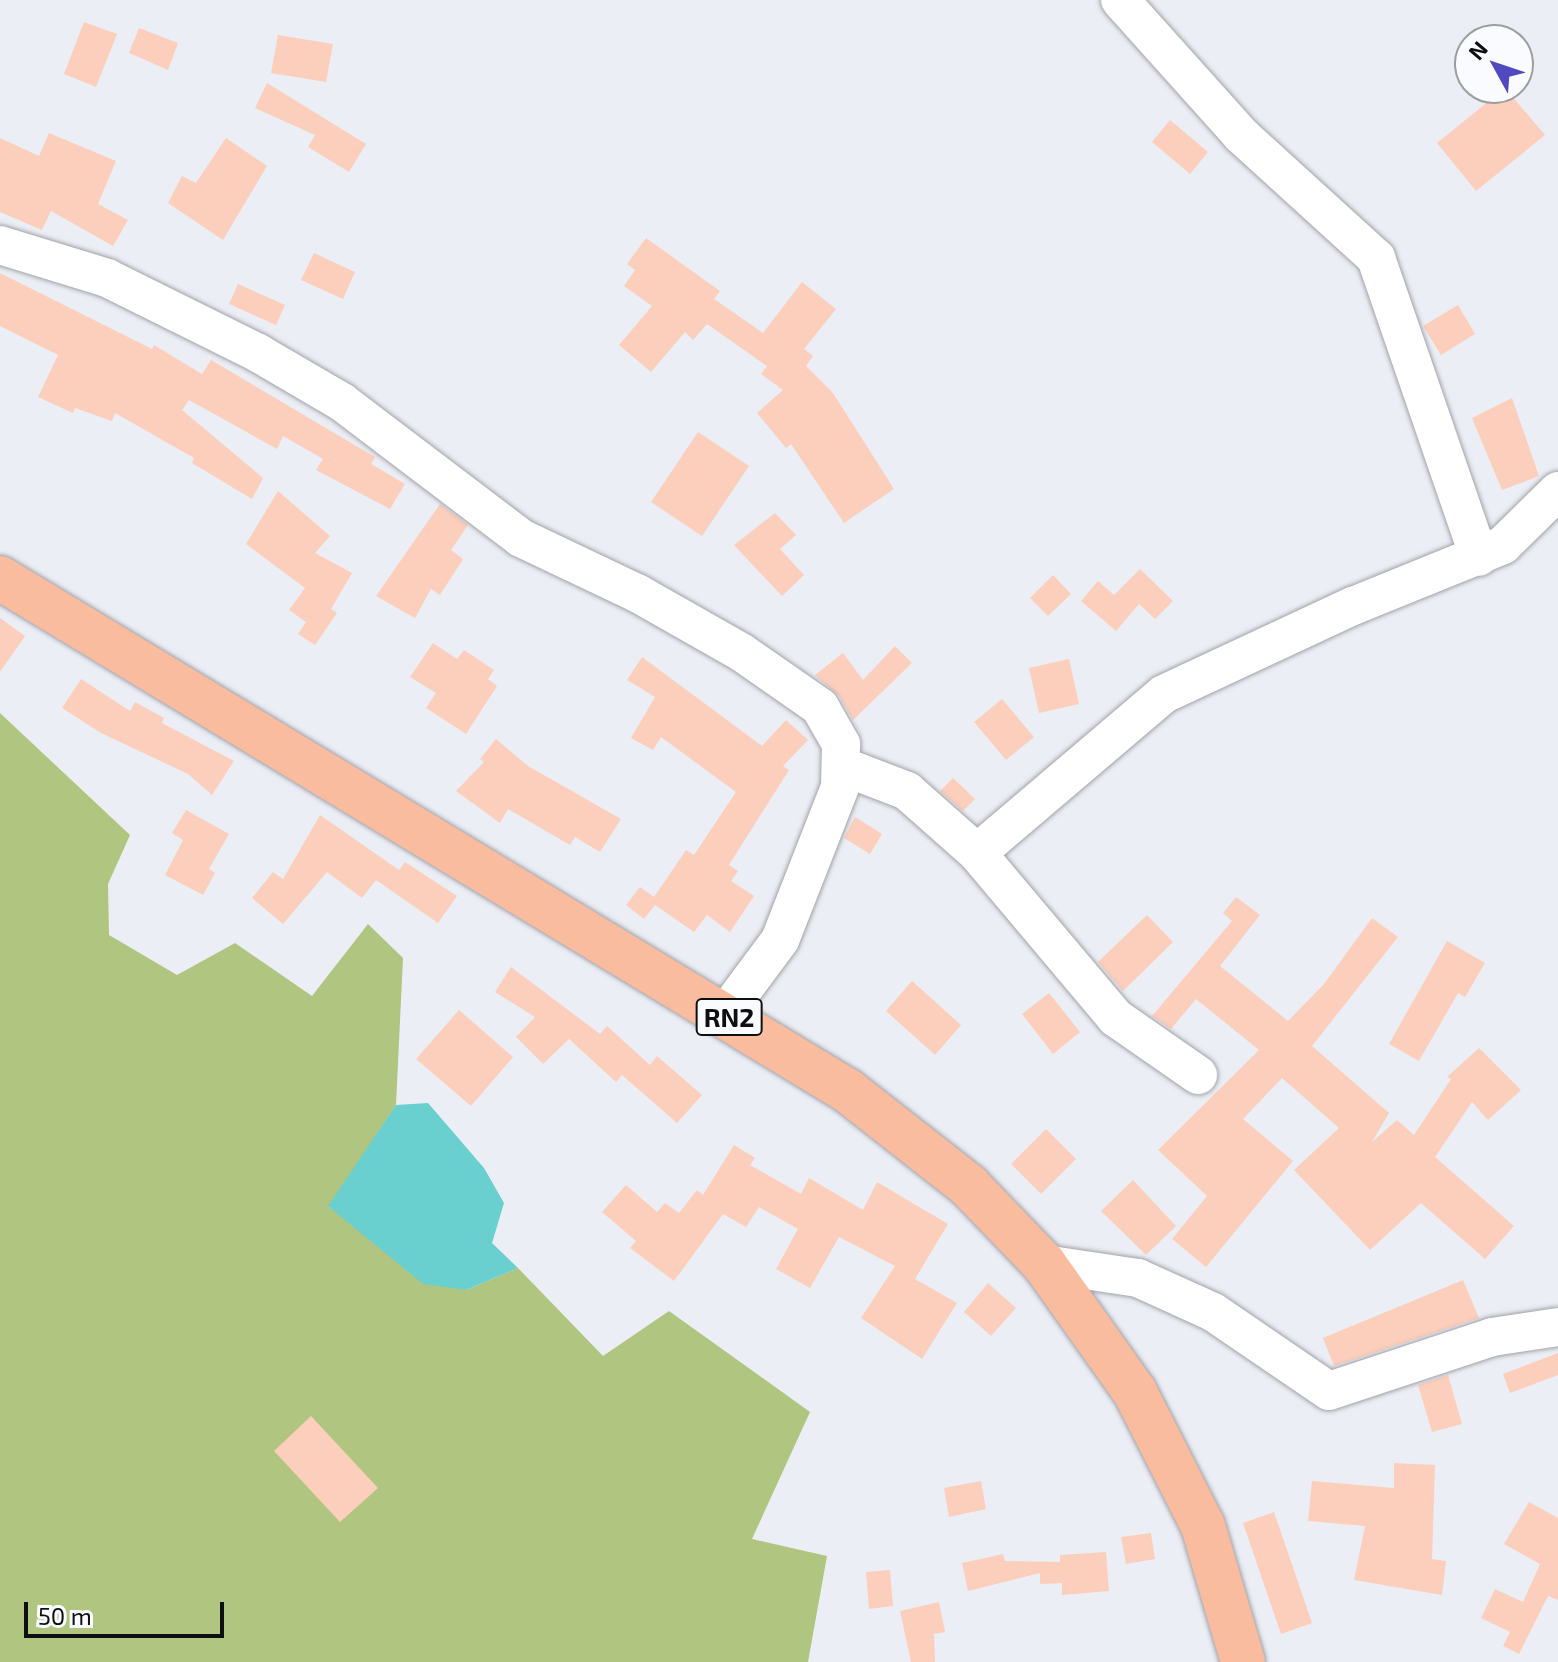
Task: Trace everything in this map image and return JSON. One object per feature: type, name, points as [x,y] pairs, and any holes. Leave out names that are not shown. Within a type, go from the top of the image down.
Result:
[{"type":"highway","name":"RN2","points":[[0,578],[725,1014],[906,1133],[969,1186],[1044,1264],[1135,1392],[1174,1460],[1203,1526],[1243,1662]]},
{"type":"street","points":[[1120,0],[1241,135],[1376,258],[1479,557]]},
{"type":"street","points":[[0,245],[107,278],[258,353],[342,402],[521,538],[637,593],[800,690],[834,727],[842,766],[832,811],[780,940],[725,1014]]},
{"type":"street","points":[[977,853],[1176,686],[1353,606],[1479,557],[1537,517],[1558,491]]},
{"type":"street","points":[[842,766],[907,791],[977,853],[1116,1018],[1198,1075]]},
{"type":"street","points":[[1044,1264],[1138,1278],[1213,1312],[1329,1391],[1492,1337],[1558,1327]]},
{"type":"green space","points":[[0,713],[130,835],[108,884],[109,935],[177,975],[235,943],[312,996],[368,924],[403,958],[396,1105],[329,1207],[466,1290],[518,1268],[603,1356],[669,1311],[810,1412],[752,1539],[827,1556],[808,1662],[0,1662]]},
{"type":"water","points":[[428,1103],[484,1168],[504,1203],[492,1243],[518,1268],[466,1290],[423,1284],[328,1206],[396,1105]]},
{"type":"building","points":[[84,22],[117,34],[96,87],[64,74]]},
{"type":"building","points":[[139,28],[178,43],[168,70],[129,53]]},
{"type":"building","points":[[278,35],[333,44],[326,82],[271,73]]},
{"type":"building","points":[[267,83],[366,144],[349,172],[308,147],[315,135],[255,108]]},
{"type":"building","points":[[1485,104],[1519,104],[1545,135],[1476,191],[1437,143]]},
{"type":"building","points":[[1170,120],[1208,152],[1190,174],[1152,142]]},
{"type":"building","points":[[49,133],[116,161],[98,204],[128,220],[113,246],[51,211],[42,230],[0,212],[0,138],[39,156]]},
{"type":"building","points":[[226,138],[267,166],[223,240],[168,203],[182,176],[196,183]]},
{"type":"building","points":[[646,238],[720,291],[714,299],[763,333],[802,282],[836,309],[804,349],[813,356],[806,366],[833,393],[894,489],[844,523],[791,444],[786,448],[757,413],[783,390],[761,374],[767,366],[707,324],[693,340],[685,332],[651,372],[619,345],[652,306],[624,286],[635,270],[627,264]]},
{"type":"building","points":[[314,253],[355,272],[343,299],[301,280]]},
{"type":"building","points":[[0,273],[152,349],[154,345],[202,374],[211,360],[375,457],[371,464],[405,484],[390,509],[316,470],[323,459],[283,436],[277,449],[189,400],[182,410],[263,478],[252,499],[192,463],[194,458],[115,413],[112,421],[75,408],[73,413],[38,397],[58,355],[0,326]]},
{"type":"building","points":[[238,284],[285,305],[276,325],[229,304]]},
{"type":"building","points":[[1458,305],[1475,334],[1441,355],[1423,326]]},
{"type":"building","points":[[1512,398],[1539,476],[1502,490],[1472,418]]},
{"type":"building","points":[[698,432],[749,466],[702,536],[651,502]]},
{"type":"building","points":[[278,491],[330,536],[315,553],[352,573],[331,609],[337,613],[315,645],[298,634],[306,622],[289,610],[305,588],[246,544]]},
{"type":"building","points":[[440,504],[468,525],[451,550],[463,559],[440,595],[431,589],[415,618],[376,596]]},
{"type":"building","points":[[775,513],[796,535],[780,549],[804,575],[782,596],[734,545]]},
{"type":"building","points":[[1140,569],[1173,601],[1155,619],[1139,604],[1116,631],[1081,601],[1098,581],[1114,595]]},
{"type":"building","points":[[1053,575],[1071,594],[1048,616],[1030,598]]},
{"type":"building","points":[[0,618],[25,636],[0,672]]},
{"type":"building","points":[[433,643],[457,659],[464,650],[494,670],[488,679],[497,686],[466,734],[426,708],[436,693],[410,677]]},
{"type":"building","points":[[895,646],[912,663],[853,720],[839,696],[815,675],[843,653],[863,680]]},
{"type":"building","points":[[642,657],[762,746],[786,720],[808,740],[783,766],[789,770],[729,865],[738,871],[731,881],[754,896],[730,932],[707,915],[694,932],[655,905],[644,919],[626,905],[640,887],[654,897],[686,850],[694,855],[736,792],[661,737],[653,750],[631,738],[655,697],[627,680]]},
{"type":"building","points":[[1069,659],[1079,704],[1039,713],[1029,668]]},
{"type":"building","points":[[81,679],[130,711],[135,702],[164,718],[162,723],[234,761],[212,795],[188,774],[101,733],[62,708]]},
{"type":"building","points":[[1002,699],[1034,737],[1006,760],[974,722]]},
{"type":"building","points":[[496,739],[528,766],[621,819],[600,852],[575,837],[570,845],[508,809],[500,823],[456,791],[484,762],[480,759]]},
{"type":"building","points":[[953,778],[975,799],[963,811],[940,791]]},
{"type":"building","points":[[186,810],[229,834],[209,869],[215,873],[203,895],[165,875],[183,840],[172,833]]},
{"type":"building","points":[[320,815],[399,870],[405,862],[457,896],[438,923],[376,880],[362,898],[327,872],[283,924],[252,898],[273,872],[283,879]]},
{"type":"building","points":[[855,817],[882,834],[870,854],[844,838]]},
{"type":"building","points":[[1236,897],[1260,915],[1220,966],[1288,1021],[1324,984],[1372,918],[1398,937],[1312,1046],[1389,1113],[1372,1142],[1397,1120],[1414,1135],[1451,1079],[1447,1077],[1479,1048],[1521,1090],[1488,1120],[1472,1102],[1435,1157],[1514,1226],[1485,1259],[1421,1203],[1370,1250],[1294,1170],[1339,1128],[1282,1078],[1243,1119],[1293,1161],[1206,1267],[1172,1239],[1207,1196],[1158,1150],[1259,1050],[1196,999],[1171,1029],[1152,1016],[1232,921],[1223,913]]},
{"type":"building","points":[[1147,915],[1173,942],[1123,991],[1098,962]]},
{"type":"building","points":[[1447,941],[1485,963],[1465,997],[1458,993],[1419,1061],[1389,1044]]},
{"type":"building","points":[[511,967],[600,1034],[607,1026],[650,1065],[657,1056],[702,1095],[677,1123],[622,1075],[616,1082],[569,1039],[543,1064],[516,1037],[535,1017],[495,992]]},
{"type":"building","points":[[912,981],[961,1025],[935,1055],[886,1011]]},
{"type":"building","points":[[1049,993],[1080,1032],[1053,1054],[1022,1014]]},
{"type":"building","points":[[459,1010],[513,1057],[471,1106],[416,1059]]},
{"type":"building","points":[[1046,1129],[1076,1159],[1041,1194],[1011,1164]]},
{"type":"building","points":[[734,1145],[755,1158],[750,1165],[801,1194],[809,1178],[863,1210],[877,1182],[948,1224],[915,1279],[957,1303],[922,1359],[861,1318],[895,1266],[839,1237],[810,1288],[776,1269],[798,1229],[759,1207],[746,1227],[723,1214],[674,1281],[630,1248],[636,1241],[602,1212],[626,1185],[657,1212],[665,1203],[679,1213],[697,1190],[703,1195]]},
{"type":"building","points":[[1133,1180],[1176,1226],[1146,1255],[1101,1211]]},
{"type":"building","points":[[1463,1280],[1479,1318],[1334,1366],[1323,1338]]},
{"type":"building","points":[[988,1283],[1016,1308],[991,1336],[964,1312]]},
{"type":"building","points":[[1558,1353],[1558,1375],[1510,1393],[1503,1374]]},
{"type":"building","points":[[1448,1375],[1462,1424],[1432,1432],[1418,1385]]},
{"type":"building","points":[[311,1416],[378,1488],[340,1522],[274,1451]]},
{"type":"building","points":[[1394,1463],[1435,1465],[1432,1559],[1446,1561],[1442,1595],[1354,1580],[1365,1526],[1308,1521],[1312,1481],[1394,1488]]},
{"type":"building","points":[[981,1481],[986,1509],[949,1517],[944,1488]]},
{"type":"building","points":[[1529,1502],[1558,1518],[1558,1600],[1548,1596],[1519,1654],[1503,1646],[1510,1632],[1481,1618],[1495,1589],[1523,1602],[1540,1564],[1504,1544]]},
{"type":"building","points":[[1274,1512],[1312,1623],[1281,1634],[1243,1523]]},
{"type":"building","points":[[1151,1533],[1155,1559],[1126,1564],[1121,1537]]},
{"type":"building","points":[[1106,1552],[1109,1591],[1062,1595],[1062,1583],[1040,1584],[1040,1573],[968,1591],[962,1563],[1003,1554],[1005,1561],[1060,1562],[1060,1555]]},
{"type":"building","points":[[890,1570],[893,1606],[869,1609],[866,1572]]},
{"type":"building","points":[[939,1602],[945,1632],[934,1634],[935,1662],[911,1662],[900,1611]]}]
